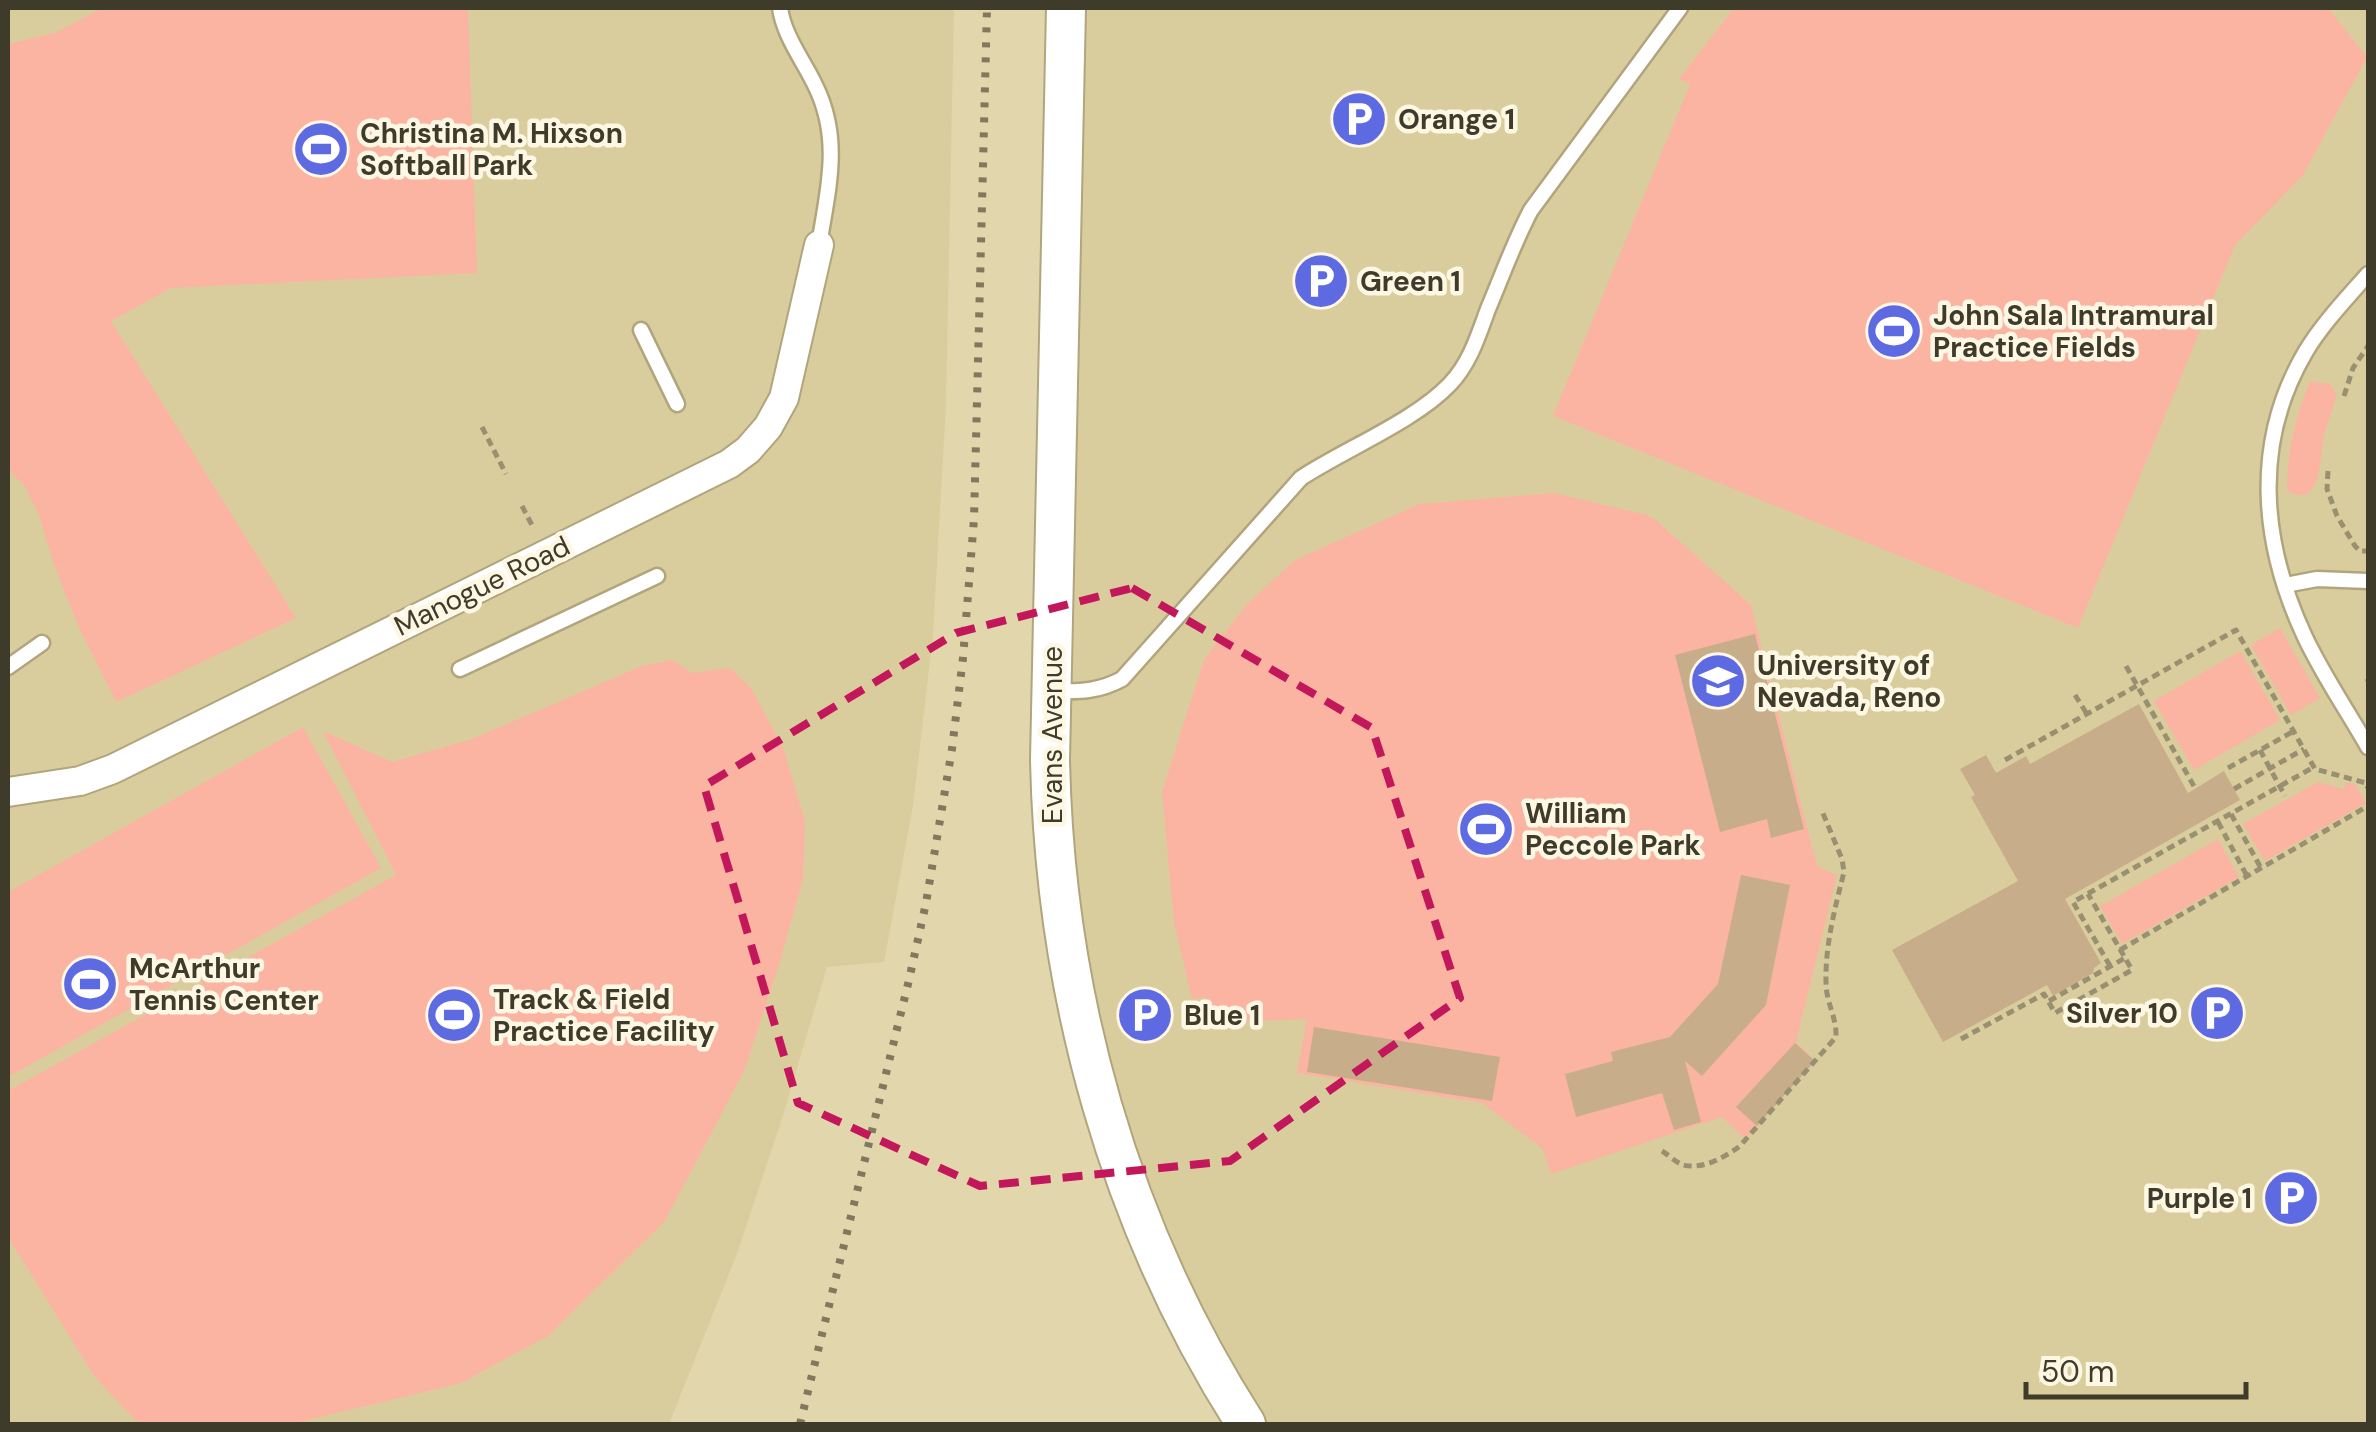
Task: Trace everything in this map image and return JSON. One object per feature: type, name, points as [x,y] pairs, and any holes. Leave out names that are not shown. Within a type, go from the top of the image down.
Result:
[{"type":"street","name":"Evans Avenue","points":[[1066,8],[1050,691],[1054,864],[1071,982],[1108,1126],[1143,1226],[1190,1327],[1246,1424]]},
{"type":"street","name":"Manogue Road","points":[[8,792],[80,782],[113,769],[729,464],[768,427],[784,398],[819,245]]},
{"type":"lane","points":[[780,8],[826,112],[832,144],[819,245]]},
{"type":"lane","points":[[1050,691],[1106,688],[1122,679],[1301,478],[1421,408],[1450,384],[1468,359],[1530,210],[1680,8]]},
{"type":"lane","points":[[2366,739],[2305,637],[2284,586],[2268,507],[2273,442],[2293,376],[2324,326],[2368,274]]},
{"type":"lane","points":[[641,330],[677,404]]},
{"type":"lane","points":[[460,668],[657,576]]},
{"type":"lane","points":[[2284,586],[2317,578],[2368,582]]},
{"type":"lane","points":[[8,667],[42,643]]},
{"type":"path","points":[[2344,396],[2352,368],[2368,346]]},
{"type":"path","points":[[482,427],[506,474]]},
{"type":"path","points":[[2328,471],[2327,489],[2337,516],[2354,546],[2368,551]]},
{"type":"path","points":[[522,506],[538,536]]},
{"type":"path","points":[[2005,760],[2236,630],[2315,769],[2366,783],[2368,788]]},
{"type":"path","points":[[2126,666],[2195,788]]},
{"type":"path","points":[[2075,695],[2086,714]]},
{"type":"path","points":[[2228,768],[2294,731]]},
{"type":"path","points":[[2234,789],[2304,749]]},
{"type":"path","points":[[2260,750],[2286,796]]},
{"type":"path","points":[[2110,966],[2073,902],[2314,767]]},
{"type":"path","points":[[2120,950],[2368,806]]},
{"type":"path","points":[[1662,1150],[1683,1165],[1724,1158],[1740,1146],[1836,1037],[1826,989],[1826,957],[1844,872],[1822,811]]},
{"type":"path","points":[[2231,813],[2261,868]]},
{"type":"path","points":[[2217,821],[2247,876]]},
{"type":"path","points":[[1961,1039],[2044,994],[2055,1013],[2132,970],[2088,894]]},
{"type":"path","points":[[2048,1001],[2125,958]]},
{"type":"path","points":[[2097,974],[2104,986]]},
{"type":"highlighted area","points":[[1132,588],[1372,728],[1460,998],[1230,1161],[980,1186],[798,1103],[704,786],[956,633]]},
{"type":"shaded area","points":[[8,8],[954,8],[946,404],[933,635],[913,806],[884,962],[827,967],[737,1254],[669,1424],[8,1424]]},
{"type":"shaded area","points":[[102,8],[468,8],[477,273],[171,288],[111,321],[296,618],[116,702],[79,628],[39,515],[25,486],[8,470],[8,44],[55,33]]},
{"type":"shaded area","name":"University of Nevada, Reno","points":[[1086,8],[2368,8],[2368,1424],[1268,1424],[1218,1340],[1153,1203],[1110,1077],[1084,953],[1071,834],[1068,735]]},
{"type":"shaded area","name":"John Sala Intramural Practice Fields","points":[[1734,8],[2328,8],[2367,57],[2303,175],[2235,245],[2078,628],[1553,416],[1690,84],[1679,79]]},
{"type":"shaded area","points":[[2310,381],[2330,384],[2337,395],[2324,435],[2318,477],[2308,493],[2299,495],[2287,491],[2288,463]]},
{"type":"shaded area","name":"William Peccole Park","points":[[1554,493],[1647,515],[1751,605],[1817,866],[1837,875],[1796,1042],[1815,1061],[1745,1139],[1722,1117],[1551,1174],[1543,1149],[1482,1103],[1297,1073],[1307,1019],[1208,1023],[1205,997],[1192,999],[1174,922],[1162,792],[1204,660],[1247,604],[1295,560],[1419,504]]},
{"type":"shaded area","points":[[2280,628],[2320,698],[2291,715],[2251,645]]},
{"type":"shaded area","points":[[2240,651],[2280,720],[2194,770],[2154,701]]},
{"type":"shaded area","name":"Track & Field Practice Facility","points":[[672,660],[692,673],[730,668],[751,688],[784,750],[805,822],[803,879],[745,1069],[665,1221],[548,1336],[461,1383],[291,1424],[136,1421],[94,1376],[8,1237],[8,1091],[396,875],[323,731],[392,762],[472,739],[642,666]]},
{"type":"shaded area","name":"McArthur Tennis Center","points":[[303,727],[381,868],[8,1077],[8,892]]},
{"type":"shaded area","points":[[2318,782],[2344,789],[2346,782],[2355,784],[2366,803],[2265,861],[2243,824]]},
{"type":"shaded area","points":[[2218,839],[2239,877],[2122,944],[2100,906]]},
{"type":"building","points":[[1755,634],[1804,829],[1771,838],[1767,819],[1720,832],[1675,655]]},
{"type":"building","points":[[2139,704],[2188,793],[2224,771],[2240,800],[2065,899],[2101,963],[2093,973],[2053,996],[2047,985],[1943,1042],[1892,950],[2018,881],[1971,797],[1975,795],[1960,769],[1986,755],[1996,773],[2026,756],[2030,764]]},
{"type":"building","points":[[1741,875],[1790,885],[1766,1005],[1702,1076],[1685,1061],[1701,1122],[1674,1130],[1662,1093],[1576,1117],[1565,1074],[1613,1061],[1611,1052],[1670,1037],[1718,984]]},
{"type":"building","points":[[1314,1027],[1500,1057],[1492,1101],[1307,1072]]},
{"type":"building","points":[[1795,1043],[1815,1061],[1757,1126],[1736,1107]]},
{"type":"railway","points":[[800,1424],[909,980],[952,749],[974,519],[987,8]]},
{"type":"place","name":"Orange 1","points":[[1359,119]]},
{"type":"place","name":"Christina M. Hixson Softball Park","points":[[321,149]]},
{"type":"place","name":"Green 1","points":[[1321,281]]},
{"type":"place","name":"John Sala Intramural Practice Fields","points":[[1894,331]]},
{"type":"place","name":"University of Nevada, Reno","points":[[1718,681]]},
{"type":"place","name":"William Peccole Park","points":[[1486,829]]},
{"type":"place","name":"McArthur Tennis Center","points":[[90,984]]},
{"type":"place","name":"Silver 10","points":[[2217,1013]]},
{"type":"place","name":"Track & Field Practice Facility","points":[[454,1015]]},
{"type":"place","name":"Blue 1","points":[[1145,1015]]},
{"type":"place","name":"Purple 1","points":[[2291,1198]]}]
